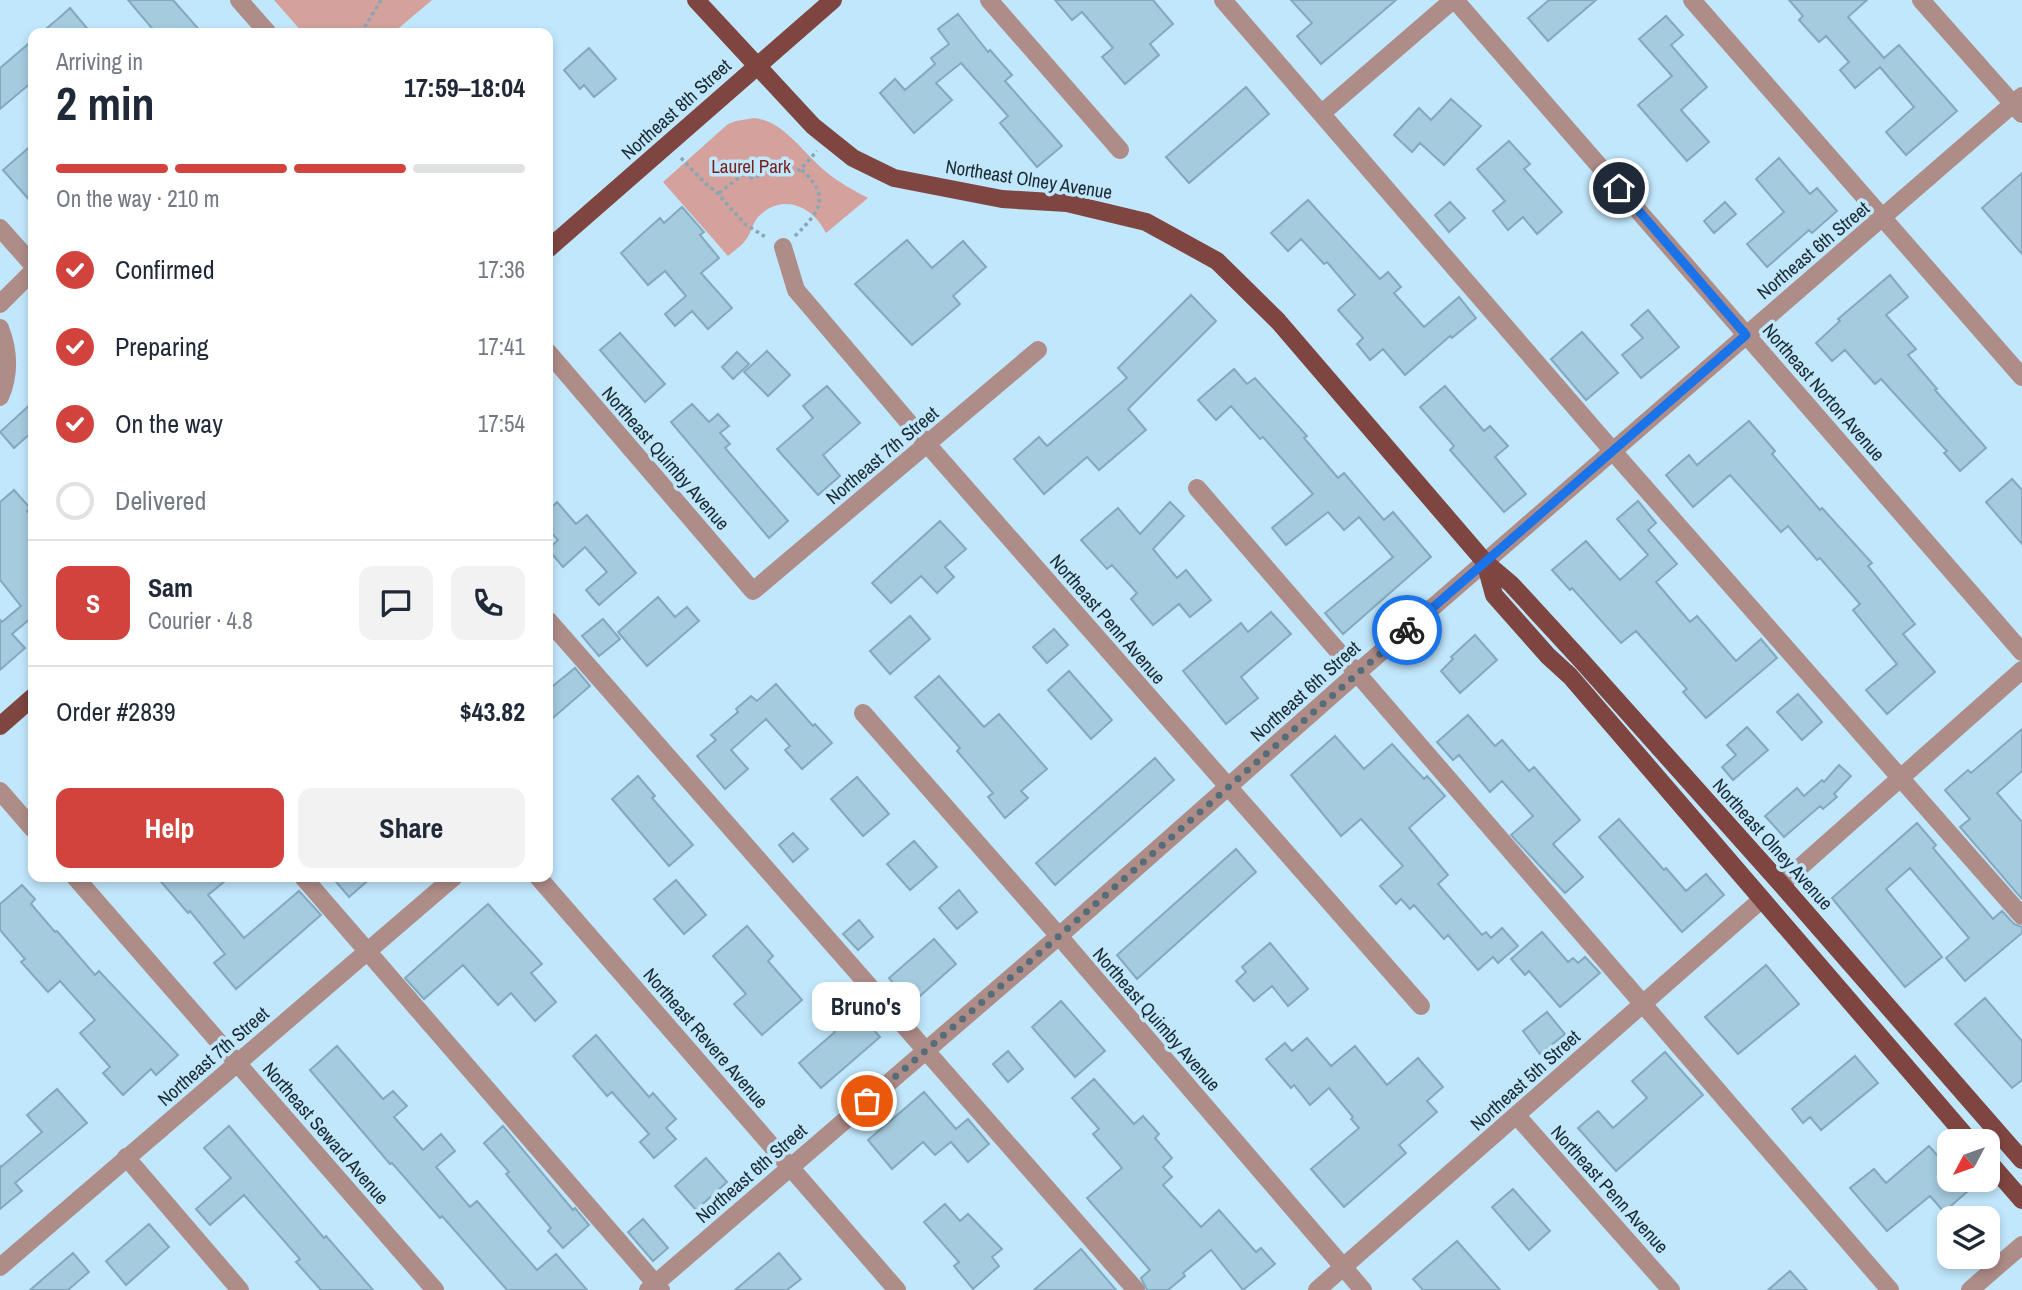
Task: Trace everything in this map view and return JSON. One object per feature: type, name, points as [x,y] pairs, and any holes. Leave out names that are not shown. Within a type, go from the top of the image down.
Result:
[{"type":"main road","points":[[696,0],[757,65]]},
{"type":"main road","name":"Northeast 8th Street","points":[[553,245],[832,0]]},
{"type":"main road","name":"Northeast Olney Avenue","points":[[757,65],[813,126],[853,158],[894,178],[1002,199],[1067,203],[1146,222],[1217,261],[1279,321],[1485,562],[1511,584],[1571,649],[2022,1160]]},
{"type":"main road","name":"Northeast Olney Avenue","points":[[1485,562],[1494,594],[1578,687],[1960,1129]]},
{"type":"main road","points":[[0,726],[28,701]]},
{"type":"main road","points":[[2000,1175],[2022,1200]]},
{"type":"street","points":[[239,0],[264,28]]},
{"type":"street","points":[[989,0],[1120,150]]},
{"type":"street","points":[[1223,0],[2022,916]]},
{"type":"street","points":[[1322,113],[1454,0]]},
{"type":"street","name":"Northeast Norton Avenue","points":[[1454,0],[2022,652]]},
{"type":"street","points":[[1692,0],[2022,377]]},
{"type":"street","points":[[1921,0],[2019,105]]},
{"type":"street","name":"Northeast 6th Street","points":[[655,1288],[789,1168],[1059,936],[1746,335],[2019,105]]},
{"type":"street","points":[[0,228],[28,259]]},
{"type":"street","name":"Northeast Penn Avenue","points":[[783,247],[796,290],[927,444],[1421,1006]]},
{"type":"street","points":[[0,304],[28,276]]},
{"type":"street","points":[[0,328],[9,365],[0,397]]},
{"type":"street","name":"Northeast 7th Street","points":[[753,591],[1038,350]]},
{"type":"street","name":"Northeast Quimby Avenue","points":[[553,358],[753,591]]},
{"type":"street","points":[[1197,488],[1890,1290]]},
{"type":"street","points":[[553,627],[1136,1290]]},
{"type":"street","points":[[1781,884],[2022,670]]},
{"type":"street","name":"Northeast Quimby Avenue","points":[[863,713],[1363,1290]]},
{"type":"street","points":[[0,791],[28,824]]},
{"type":"street","name":"Northeast Seward Avenue","points":[[79,882],[435,1290]]},
{"type":"street","points":[[307,882],[655,1288]]},
{"type":"street","name":"Northeast 7th Street","points":[[0,1268],[448,882]]},
{"type":"street","name":"Northeast Revere Avenue","points":[[542,882],[897,1290]]},
{"type":"street","name":"Northeast 5th Street","points":[[1317,1290],[1761,900]]},
{"type":"street","name":"Northeast Penn Avenue","points":[[1517,1116],[1671,1290]]},
{"type":"street","points":[[126,1157],[240,1290]]},
{"type":"street","points":[[1970,1290],[2022,1245]]},
{"type":"path","points":[[364,28],[381,0]]},
{"type":"path","points":[[801,169],[828,138]]},
{"type":"path","points":[[669,144],[745,224],[783,247],[817,215],[820,208],[815,185],[801,169],[762,169]]},
{"type":"path","points":[[745,173],[745,164],[749,161],[758,162],[762,169]]},
{"type":"path","points":[[745,173],[753,178],[757,177],[762,169]]},
{"type":"path","points":[[718,194],[745,173]]},
{"type":"green space","points":[[274,0],[432,0],[399,28],[299,28]]},
{"type":"green space","name":"Laurel Park","points":[[754,118],[765,120],[784,131],[830,175],[868,198],[826,233],[813,216],[796,205],[777,205],[767,209],[758,217],[745,241],[728,256],[663,182],[728,124]]},
{"type":"building","points":[[128,0],[173,0],[198,28],[152,28]]},
{"type":"building","points":[[1055,0],[1153,0],[1173,24],[1150,44],[1159,55],[1125,84],[1102,57],[1113,48],[1082,12],[1072,20]]},
{"type":"building","points":[[1291,0],[1396,0],[1321,64],[1297,36],[1312,23]]},
{"type":"building","points":[[1549,0],[1596,0],[1548,41],[1528,18]]},
{"type":"building","points":[[1789,0],[1867,0],[1848,17],[1884,58],[1899,45],[1957,111],[1906,155],[1886,132],[1914,107],[1880,67],[1855,88],[1840,70],[1849,62],[1826,36],[1819,42],[1799,20],[1803,16]]},
{"type":"building","points":[[70,8],[87,28],[47,28]]},
{"type":"building","points":[[958,14],[988,52],[990,50],[1012,75],[1005,81],[1062,146],[1037,167],[1000,123],[1008,116],[961,63],[936,83],[952,100],[914,133],[880,93],[895,79],[905,90],[935,64],[931,58],[949,44],[938,29]]},
{"type":"building","points":[[1666,16],[1683,35],[1671,45],[1707,87],[1681,110],[1709,142],[1687,161],[1638,105],[1672,76],[1639,39]]},
{"type":"building","points":[[28,44],[28,85],[0,109],[0,68]]},
{"type":"building","points":[[589,48],[616,79],[594,97],[584,85],[580,89],[564,70]]},
{"type":"building","points":[[1246,87],[1269,114],[1189,183],[1166,157]]},
{"type":"building","points":[[1451,99],[1481,126],[1444,165],[1420,143],[1412,152],[1394,135],[1419,108],[1431,120]]},
{"type":"building","points":[[1509,141],[1530,164],[1524,169],[1562,212],[1537,234],[1523,217],[1508,230],[1493,211],[1505,201],[1477,169]]},
{"type":"building","points":[[28,148],[28,198],[3,170]]},
{"type":"building","points":[[1779,158],[1810,194],[1817,188],[1837,211],[1812,233],[1809,230],[1767,267],[1747,244],[1784,212],[1756,179]]},
{"type":"building","points":[[2022,173],[2022,254],[1982,208]]},
{"type":"building","points":[[1308,200],[1380,279],[1388,272],[1401,287],[1394,293],[1424,327],[1459,297],[1476,318],[1452,338],[1450,336],[1405,375],[1383,349],[1370,360],[1357,344],[1363,338],[1338,310],[1355,295],[1327,262],[1324,264],[1301,239],[1288,251],[1271,233]]},
{"type":"building","points":[[1450,202],[1465,218],[1449,232],[1435,215]]},
{"type":"building","points":[[1725,202],[1736,214],[1714,233],[1704,221]]},
{"type":"building","points":[[682,207],[704,232],[700,235],[719,258],[701,273],[732,308],[708,329],[692,311],[675,326],[665,314],[686,296],[665,271],[648,285],[621,253],[660,218],[664,223]]},
{"type":"building","points":[[907,240],[932,268],[963,241],[986,267],[953,296],[960,304],[912,345],[855,284]]},
{"type":"building","points":[[1890,275],[1908,297],[1886,315],[1916,349],[1908,355],[1986,448],[1960,471],[1944,453],[1947,451],[1881,379],[1875,384],[1845,350],[1832,361],[1816,343],[1840,321],[1838,319]]},
{"type":"building","points":[[1191,295],[1216,321],[1128,409],[1146,430],[1099,470],[1087,457],[1044,494],[1014,459],[1039,437],[1047,446],[1127,378],[1118,368]]},
{"type":"building","points":[[1648,310],[1679,347],[1641,378],[1622,355],[1643,338],[1631,325]]},
{"type":"building","points":[[1582,332],[1618,373],[1586,400],[1551,359]]},
{"type":"building","points":[[620,333],[665,384],[645,402],[600,350]]},
{"type":"building","points":[[767,351],[790,375],[768,396],[744,372]]},
{"type":"building","points":[[737,352],[749,364],[733,379],[722,367]]},
{"type":"building","points":[[1234,369],[1247,384],[1255,378],[1307,436],[1304,438],[1338,478],[1344,473],[1384,520],[1393,512],[1431,557],[1343,634],[1325,613],[1393,557],[1359,517],[1344,530],[1328,512],[1286,545],[1272,528],[1313,494],[1263,437],[1260,439],[1231,406],[1216,420],[1198,400]]},
{"type":"building","points":[[827,386],[860,423],[823,455],[840,476],[818,495],[777,449],[813,418],[803,406]]},
{"type":"building","points":[[1445,386],[1484,431],[1490,426],[1508,446],[1495,457],[1526,494],[1504,512],[1450,450],[1454,446],[1420,407]]},
{"type":"building","points":[[692,404],[709,422],[718,414],[729,426],[720,433],[730,444],[725,448],[788,521],[769,538],[671,422]]},
{"type":"building","points":[[28,407],[28,435],[14,448],[0,432]]},
{"type":"building","points":[[1749,421],[1775,451],[1772,454],[1820,510],[1822,508],[1872,563],[1868,566],[1915,624],[1903,634],[1935,672],[1887,714],[1866,690],[1897,664],[1853,610],[1860,604],[1820,558],[1817,560],[1788,526],[1781,532],[1730,475],[1693,507],[1666,475],[1689,455],[1697,465]]},
{"type":"building","points":[[2012,479],[2022,490],[2022,544],[1986,502]]},
{"type":"building","points":[[14,490],[28,506],[28,621],[12,634],[25,648],[0,670],[0,620],[2,622],[21,606],[0,580],[0,502]]},
{"type":"building","points":[[1638,501],[1656,523],[1648,530],[1677,564],[1656,582],[1690,622],[1697,616],[1736,661],[1761,639],[1777,658],[1706,718],[1683,692],[1687,689],[1636,631],[1621,643],[1572,588],[1570,590],[1552,570],[1586,541],[1620,580],[1648,555],[1617,519]]},
{"type":"building","points":[[557,502],[576,524],[587,515],[636,573],[599,605],[586,590],[607,572],[585,547],[563,567],[553,555],[553,544],[558,540],[553,534],[553,506]]},
{"type":"building","points":[[1170,502],[1184,516],[1153,549],[1177,578],[1186,570],[1211,600],[1190,617],[1179,604],[1153,625],[1131,599],[1137,593],[1112,565],[1107,569],[1081,540],[1118,508],[1140,534]]},
{"type":"building","points":[[940,521],[966,549],[945,567],[954,577],[937,593],[921,576],[891,603],[872,583]]},
{"type":"building","points":[[658,597],[675,617],[687,607],[699,621],[647,666],[618,632]]},
{"type":"building","points":[[1271,612],[1291,634],[1241,677],[1258,698],[1226,724],[1183,671],[1241,623],[1248,632]]},
{"type":"building","points":[[910,616],[930,639],[890,674],[870,651]]},
{"type":"building","points":[[603,619],[620,639],[599,656],[582,636]]},
{"type":"building","points":[[1054,629],[1068,645],[1047,663],[1033,647]]},
{"type":"building","points":[[1475,635],[1497,660],[1460,693],[1441,671],[1453,659],[1451,657]]},
{"type":"building","points":[[575,668],[590,686],[553,718],[553,686]]},
{"type":"building","points":[[1069,671],[1112,720],[1091,739],[1048,690]]},
{"type":"building","points":[[939,676],[984,727],[999,714],[1047,769],[1021,791],[1028,798],[1005,818],[988,797],[993,793],[957,751],[960,748],[915,697]]},
{"type":"building","points":[[776,684],[832,743],[802,769],[785,750],[790,746],[766,719],[731,750],[748,769],[725,789],[697,756],[716,740],[711,735],[738,712],[736,709],[751,696],[757,701]]},
{"type":"building","points":[[1798,694],[1822,722],[1802,740],[1777,712]]},
{"type":"building","points":[[1468,715],[1495,746],[1502,740],[1529,771],[1534,767],[1580,820],[1553,844],[1583,877],[1565,893],[1511,835],[1533,816],[1502,781],[1490,792],[1459,755],[1453,760],[1437,742]]},
{"type":"building","points":[[1747,727],[1768,750],[1733,780],[1722,767],[1736,755],[1727,745]]},
{"type":"building","points":[[2022,729],[2022,771],[1997,793],[2022,822],[2022,899],[1960,827],[1970,819],[1945,790],[1968,770],[1971,773]]},
{"type":"building","points":[[1335,736],[1364,769],[1392,744],[1424,779],[1427,776],[1445,796],[1409,828],[1448,875],[1438,884],[1482,935],[1486,932],[1491,938],[1502,928],[1518,946],[1498,963],[1493,957],[1478,970],[1448,935],[1444,939],[1414,905],[1410,909],[1401,899],[1396,904],[1380,886],[1403,866],[1361,819],[1341,836],[1291,775]]},
{"type":"building","points":[[1155,758],[1174,780],[1055,885],[1036,863]]},
{"type":"building","points":[[1839,765],[1851,776],[1834,794],[1837,797],[1823,809],[1820,806],[1784,837],[1765,816],[1797,788],[1804,796],[1822,780],[1824,782]]},
{"type":"building","points":[[638,776],[655,796],[652,798],[693,845],[669,866],[612,799]]},
{"type":"building","points":[[857,777],[889,814],[863,836],[831,799]]},
{"type":"building","points":[[1619,819],[1686,891],[1706,874],[1724,895],[1682,932],[1599,837]]},
{"type":"building","points":[[1917,823],[1936,845],[1933,848],[1993,919],[2002,911],[2014,924],[2022,927],[2022,933],[1965,981],[1946,958],[1969,938],[1910,868],[1886,889],[1942,957],[1905,987],[1832,898]]},
{"type":"building","points":[[793,833],[808,849],[793,862],[779,845]]},
{"type":"building","points":[[914,841],[937,867],[910,890],[887,864]]},
{"type":"building","points":[[1236,849],[1256,872],[1137,979],[1117,955]]},
{"type":"building","points":[[676,880],[706,915],[684,934],[654,899]]},
{"type":"building","points":[[161,882],[224,882],[208,895],[244,938],[299,891],[321,915],[236,989],[214,963],[225,954],[190,911],[188,913]]},
{"type":"building","points":[[336,882],[366,882],[349,897]]},
{"type":"building","points":[[22,885],[35,899],[31,904],[55,932],[57,931],[95,975],[99,971],[178,1055],[156,1075],[151,1069],[123,1095],[103,1073],[110,1067],[80,1033],[95,1020],[60,981],[48,992],[21,962],[25,959],[0,930],[0,904]]},
{"type":"building","points":[[959,890],[977,912],[957,929],[939,908]]},
{"type":"building","points":[[488,904],[542,964],[531,973],[556,1002],[535,1021],[511,993],[498,1005],[463,965],[424,999],[405,978]]},
{"type":"building","points":[[859,920],[873,937],[858,950],[843,934]]},
{"type":"building","points":[[747,926],[773,956],[768,961],[802,1000],[762,1035],[734,1004],[746,994],[713,956]]},
{"type":"building","points":[[1542,932],[1568,962],[1573,958],[1578,963],[1585,957],[1600,973],[1560,1007],[1529,971],[1525,975],[1511,959]]},
{"type":"building","points":[[934,939],[956,964],[911,1004],[889,978]]},
{"type":"building","points":[[1270,943],[1308,989],[1288,1006],[1272,986],[1254,1001],[1236,981],[1246,972],[1242,967]]},
{"type":"building","points":[[1766,965],[1799,1004],[1738,1054],[1705,1017]]},
{"type":"building","points":[[842,994],[880,1037],[821,1088],[799,1063],[835,1032],[819,1014]]},
{"type":"building","points":[[1985,998],[2022,1041],[2022,1080],[2012,1088],[1955,1024]]},
{"type":"building","points":[[1061,1001],[1105,1051],[1075,1077],[1032,1027]]},
{"type":"building","points":[[1547,1012],[1565,1034],[1540,1054],[1523,1031]]},
{"type":"building","points":[[596,1035],[649,1097],[653,1093],[676,1119],[666,1128],[676,1139],[654,1158],[640,1142],[649,1134],[612,1092],[607,1096],[573,1056]]},
{"type":"building","points":[[1307,1038],[1331,1066],[1355,1046],[1387,1085],[1418,1058],[1443,1087],[1427,1101],[1437,1112],[1399,1145],[1406,1153],[1344,1207],[1311,1169],[1359,1128],[1329,1088],[1310,1105],[1294,1085],[1291,1088],[1266,1059],[1285,1043],[1292,1051]]},
{"type":"building","points":[[337,1046],[383,1099],[393,1091],[407,1106],[394,1117],[423,1150],[441,1134],[455,1151],[436,1167],[470,1207],[477,1201],[537,1270],[556,1254],[587,1290],[507,1290],[442,1216],[440,1218],[392,1163],[390,1164],[310,1070]]},
{"type":"building","points":[[1008,1051],[1023,1069],[1008,1082],[993,1064]]},
{"type":"building","points":[[1665,1052],[1703,1095],[1616,1171],[1578,1128],[1598,1111],[1613,1128],[1647,1098],[1632,1081]]},
{"type":"building","points":[[1855,1056],[1878,1083],[1821,1130],[1810,1117],[1803,1123],[1792,1109]]},
{"type":"building","points":[[1094,1079],[1134,1124],[1143,1116],[1159,1134],[1155,1138],[1172,1158],[1163,1167],[1172,1177],[1163,1185],[1201,1227],[1219,1210],[1256,1252],[1261,1248],[1275,1264],[1243,1290],[1211,1250],[1183,1273],[1185,1276],[1168,1290],[1147,1290],[1141,1278],[1150,1270],[1087,1198],[1122,1168],[1093,1134],[1099,1129],[1072,1098]]},
{"type":"building","points":[[57,1089],[87,1123],[15,1183],[22,1191],[0,1209],[0,1166],[42,1132],[27,1115]]},
{"type":"building","points":[[924,1092],[956,1129],[968,1119],[989,1144],[968,1162],[951,1142],[935,1155],[923,1142],[892,1169],[868,1140]]},
{"type":"building","points":[[229,1126],[324,1238],[326,1236],[373,1290],[321,1290],[296,1262],[300,1259],[244,1195],[210,1225],[196,1209],[231,1178],[204,1148]]},
{"type":"building","points":[[503,1126],[573,1210],[575,1208],[589,1225],[563,1248],[548,1231],[551,1228],[506,1174],[509,1172],[484,1143]]},
{"type":"building","points":[[1929,1146],[1937,1155],[1937,1192],[1967,1192],[1951,1206],[1939,1206],[1930,1196],[1887,1231],[1850,1188],[1874,1169],[1886,1183]]},
{"type":"building","points":[[706,1158],[727,1182],[696,1210],[675,1186]]},
{"type":"building","points":[[1513,1189],[1550,1231],[1529,1250],[1492,1207]]},
{"type":"building","points":[[945,1204],[960,1221],[968,1214],[1002,1249],[992,1257],[999,1266],[973,1289],[954,1266],[959,1262],[924,1222]]},
{"type":"building","points":[[643,1219],[668,1248],[653,1261],[628,1232]]},
{"type":"building","points":[[149,1224],[169,1247],[126,1285],[106,1261]]},
{"type":"building","points":[[1457,1241],[1500,1290],[1423,1290],[1413,1279]]},
{"type":"building","points":[[1081,1249],[1116,1290],[1034,1290]]},
{"type":"building","points":[[73,1253],[89,1272],[68,1290],[30,1290]]},
{"type":"building","points":[[779,1253],[801,1279],[787,1290],[735,1290]]},
{"type":"building","points":[[1790,1271],[1807,1290],[1768,1290]]},
{"type":"way so far","points":[[867,1101],[1407,630]]},
{"type":"place","name":"Bruno's","points":[[867,1101]]},
{"type":"route","points":[[1407,630],[1746,335],[1619,188]]}]
